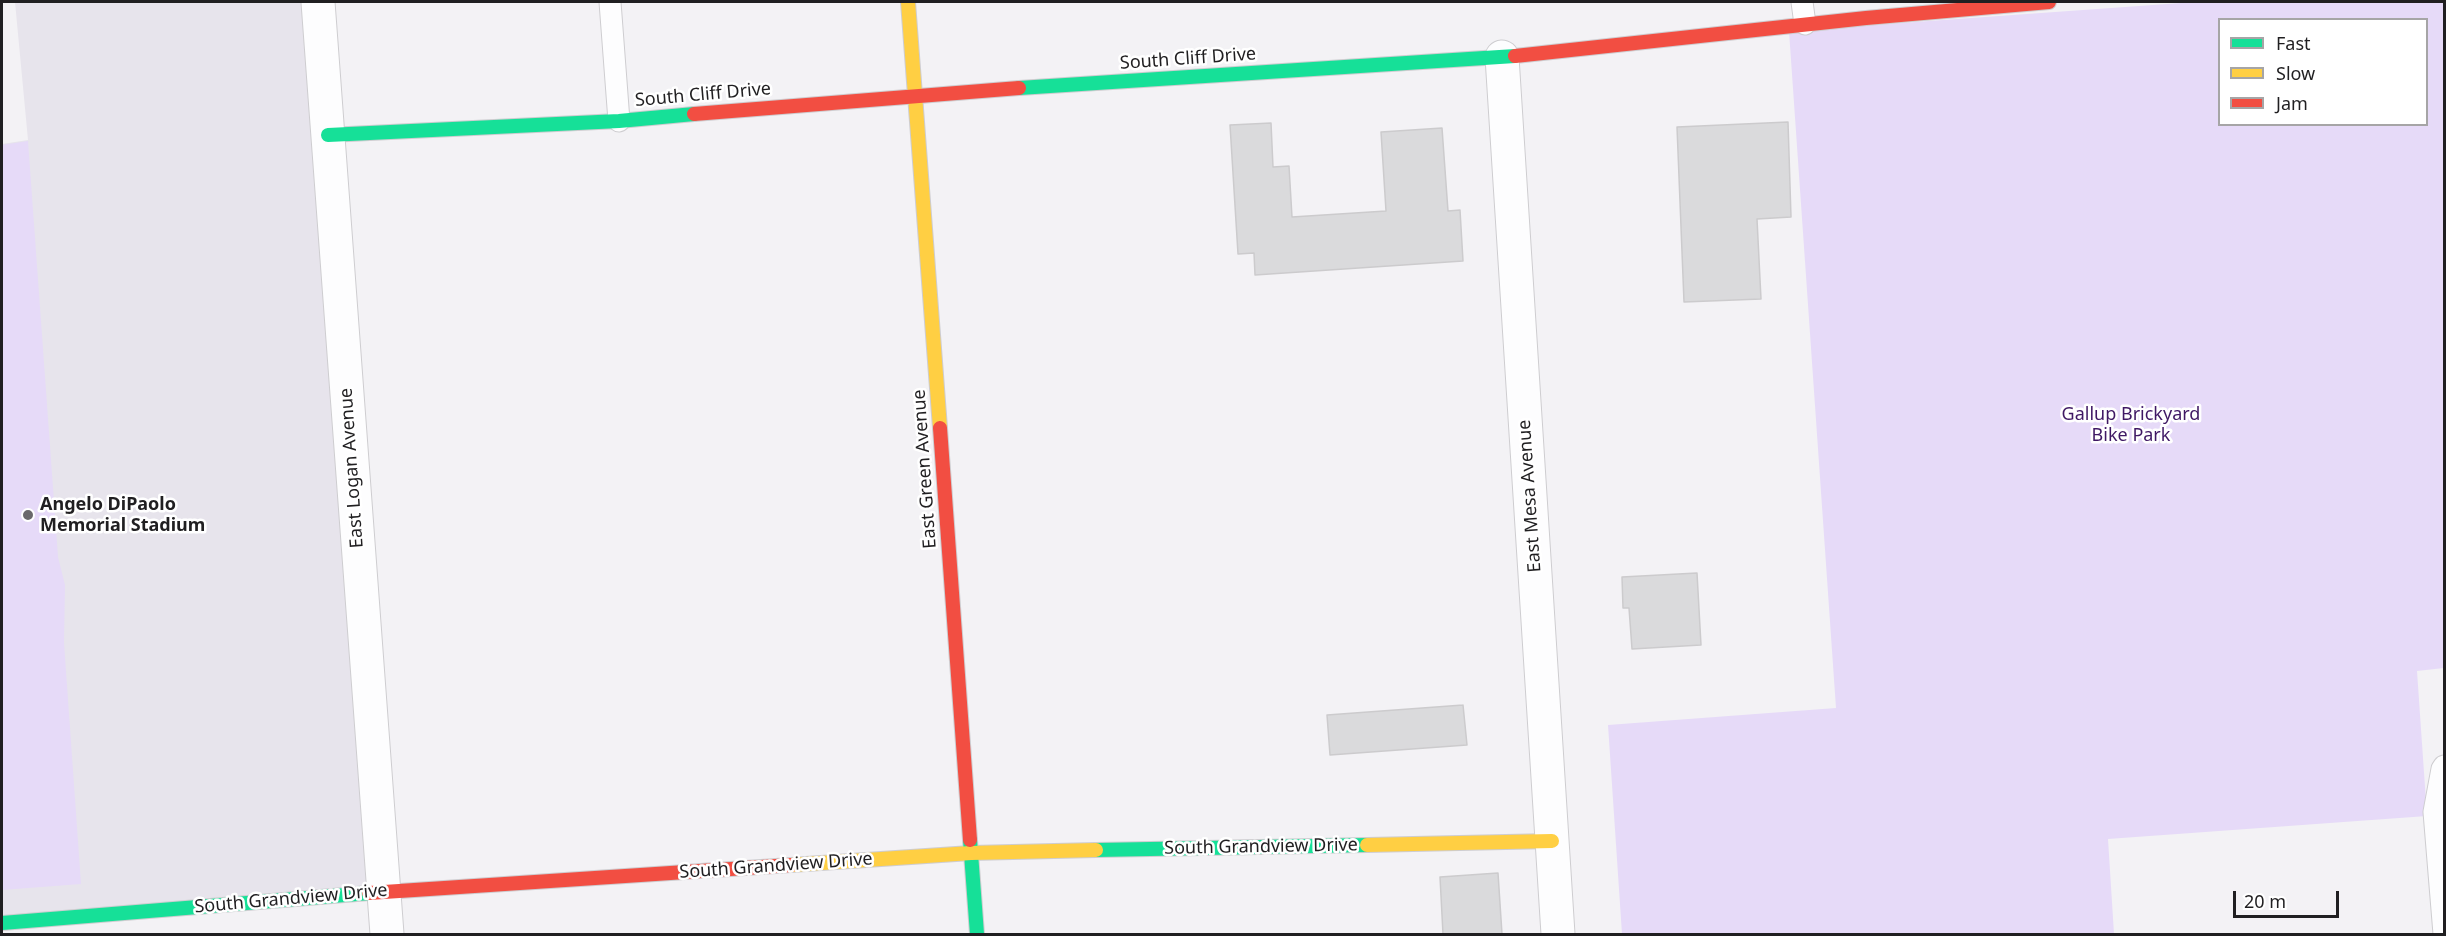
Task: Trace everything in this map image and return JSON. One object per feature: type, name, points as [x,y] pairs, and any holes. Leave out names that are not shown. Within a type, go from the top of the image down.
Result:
[{"type":"street","name":"East Logan Avenue","points":[[318,2],[387,934]]},
{"type":"street","name":"East Green Avenue","points":[[908,2],[977,934]]},
{"type":"street","name":"South Cliff Drive","points":[[328,135],[619,121],[915,95],[1502,57],[1805,24],[2049,2]]},
{"type":"street","name":"East Mesa Avenue","points":[[1502,57],[1558,934]]},
{"type":"street","name":"South Grandview Drive","points":[[2,922],[384,892],[971,853],[1552,840]]},
{"type":"lane","points":[[610,2],[619,121]]},
{"type":"lane","points":[[1802,2],[1805,24]]},
{"type":"lane","points":[[2444,934],[2434,812],[2445,766]]},
{"type":"shaded area","points":[[15,2],[318,2],[384,892],[2,923],[2,144],[28,140]]},
{"type":"green space","name":"Gallup Brickyard Bike Park","points":[[2195,2],[2444,2],[2444,668],[2417,671],[2427,816],[2108,839],[2114,934],[1622,934],[1608,725],[1836,708],[1789,31]]},
{"type":"green space","name":"Angelo DiPaolo Memorial Stadium","points":[[28,141],[58,557],[65,585],[64,643],[81,884],[2,890],[2,145]]},
{"type":"building","points":[[1788,122],[1791,217],[1757,219],[1761,299],[1684,302],[1677,127]]},
{"type":"building","points":[[1271,123],[1273,167],[1289,166],[1292,217],[1386,211],[1381,132],[1442,128],[1448,211],[1460,210],[1463,261],[1255,275],[1254,253],[1238,254],[1230,125]]},
{"type":"building","points":[[1697,573],[1701,645],[1632,649],[1629,608],[1623,608],[1622,577]]},
{"type":"building","points":[[1463,705],[1467,745],[1330,755],[1327,715]]},
{"type":"building","points":[[1498,873],[1502,934],[1443,934],[1440,877]]},
{"type":"traffic: fast","points":[[1019,88],[1515,56]]},
{"type":"traffic: fast","points":[[328,135],[619,121],[694,114]]},
{"type":"traffic: fast","points":[[970,840],[977,934]]},
{"type":"traffic: fast","points":[[1096,850],[1367,845]]},
{"type":"traffic: fast","points":[[2,923],[369,893]]},
{"type":"traffic: slow","points":[[908,2],[940,428]]},
{"type":"traffic: slow","points":[[1367,845],[1552,841]]},
{"type":"traffic: slow","points":[[791,865],[971,853],[1096,850]]},
{"type":"traffic: jam","points":[[1515,56],[1866,18],[2049,2]]},
{"type":"traffic: jam","points":[[694,114],[1019,88]]},
{"type":"traffic: jam","points":[[940,428],[970,840]]},
{"type":"traffic: jam","points":[[369,893],[791,865]]},
{"type":"place","name":"Angelo DiPaolo Memorial Stadium","points":[[28,515]]}]
